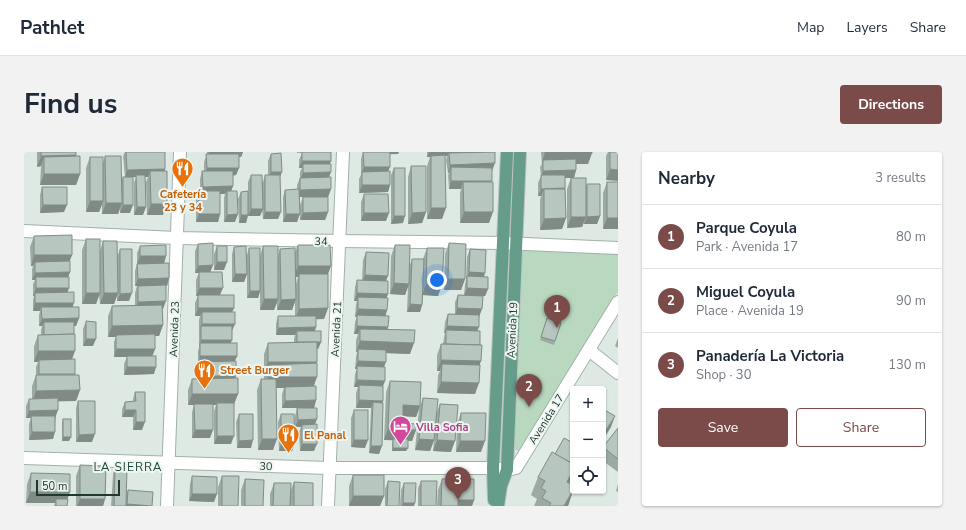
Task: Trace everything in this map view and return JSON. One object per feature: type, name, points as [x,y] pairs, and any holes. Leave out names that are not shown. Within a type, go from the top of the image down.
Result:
[{"type":"main road","name":"Avenida 19","points":[[496,506],[493,487],[493,468],[507,152]]},
{"type":"main road","name":"Avenida 19","points":[[496,506],[507,470],[520,152]]},
{"type":"street","name":"Avenida 23","points":[[168,506],[180,152]]},
{"type":"street","name":"Avenida 21","points":[[328,506],[344,152]]},
{"type":"street","name":"34","points":[[24,231],[177,238],[504,243],[618,248]]},
{"type":"street","name":"Avenida 17","points":[[507,470],[516,468],[618,302]]},
{"type":"street","points":[[589,350],[618,373]]},
{"type":"street","name":"30","points":[[24,458],[329,468],[493,468],[507,470]]},
{"type":"green space","points":[[523,247],[618,250],[618,292],[521,451],[515,450],[515,363]]},
{"type":"green space","points":[[510,249],[499,467],[498,467]]},
{"type":"building","points":[[41,152],[76,152],[76,155],[41,156]]},
{"type":"building","points":[[126,152],[165,152],[165,169],[127,170]]},
{"type":"building","points":[[302,152],[331,152],[331,161],[302,161]]},
{"type":"building","points":[[363,152],[390,152],[390,167],[364,167]]},
{"type":"building","points":[[495,152],[495,163],[450,165],[449,153]]},
{"type":"building","points":[[592,152],[592,153],[545,153]]},
{"type":"building","points":[[610,152],[618,152],[618,170],[610,169]]},
{"type":"building","points":[[281,153],[282,172],[271,172],[271,154]]},
{"type":"building","points":[[206,154],[239,154],[239,168],[207,168]]},
{"type":"building","points":[[445,155],[446,208],[431,208],[431,156]]},
{"type":"building","points":[[80,156],[80,174],[44,174],[44,157]]},
{"type":"building","points":[[105,156],[121,156],[122,203],[106,203]]},
{"type":"building","points":[[90,157],[103,157],[103,201],[90,201]]},
{"type":"building","points":[[576,159],[576,170],[543,171],[543,160]]},
{"type":"building","points":[[303,164],[331,164],[331,172],[303,173]]},
{"type":"building","points":[[411,166],[426,166],[426,212],[412,213]]},
{"type":"building","points":[[451,167],[492,168],[492,181],[451,181]]},
{"type":"building","points":[[394,168],[405,168],[405,216],[394,216]]},
{"type":"building","points":[[150,171],[167,171],[167,204],[151,204]]},
{"type":"building","points":[[202,171],[233,171],[233,186],[203,187]]},
{"type":"building","points":[[390,171],[390,185],[362,185],[362,172]]},
{"type":"building","points":[[136,175],[145,175],[146,207],[137,207]]},
{"type":"building","points":[[251,175],[262,175],[263,209],[251,209]]},
{"type":"building","points":[[265,175],[280,175],[281,212],[265,212]]},
{"type":"building","points":[[541,175],[565,175],[565,188],[541,189]]},
{"type":"building","points":[[123,177],[133,177],[133,205],[123,205]]},
{"type":"building","points":[[331,177],[331,189],[300,190],[300,178]]},
{"type":"building","points":[[571,178],[586,178],[586,217],[571,217]]},
{"type":"building","points":[[463,182],[493,182],[493,212],[464,212]]},
{"type":"building","points":[[607,182],[618,182],[618,218],[607,218]]},
{"type":"building","points":[[587,184],[600,184],[600,216],[587,217]]},
{"type":"building","points":[[42,187],[67,187],[67,205],[43,205]]},
{"type":"building","points":[[299,189],[300,214],[286,214],[285,190]]},
{"type":"building","points":[[544,189],[565,189],[566,218],[544,219]]},
{"type":"building","points":[[199,191],[220,191],[220,214],[199,214]]},
{"type":"building","points":[[227,191],[237,191],[238,214],[227,215]]},
{"type":"building","points":[[248,191],[248,215],[241,215],[241,192]]},
{"type":"building","points":[[364,194],[388,194],[389,213],[364,213]]},
{"type":"building","points":[[303,197],[328,197],[328,212],[303,213]]},
{"type":"building","points":[[72,235],[72,255],[34,255],[34,236]]},
{"type":"building","points":[[86,239],[100,239],[100,293],[86,293]]},
{"type":"building","points":[[103,241],[117,241],[118,293],[104,293]]},
{"type":"building","points":[[213,243],[213,265],[198,266],[198,244]]},
{"type":"building","points":[[449,243],[466,244],[465,279],[448,279]]},
{"type":"building","points":[[166,245],[166,256],[140,256],[140,246]]},
{"type":"building","points":[[298,245],[330,245],[331,266],[298,266]]},
{"type":"building","points":[[395,245],[410,245],[409,284],[394,283]]},
{"type":"building","points":[[217,246],[227,246],[227,262],[217,262]]},
{"type":"building","points":[[246,246],[247,274],[235,274],[234,247]]},
{"type":"building","points":[[263,246],[278,246],[278,299],[264,299]]},
{"type":"building","points":[[249,248],[260,248],[260,291],[250,291]]},
{"type":"building","points":[[295,248],[296,299],[281,300],[280,249]]},
{"type":"building","points":[[427,248],[444,248],[442,285],[426,284]]},
{"type":"building","points":[[120,249],[132,249],[132,293],[120,294]]},
{"type":"building","points":[[470,249],[486,250],[485,273],[469,272]]},
{"type":"building","points":[[366,252],[389,253],[388,276],[365,275]]},
{"type":"building","points":[[412,259],[424,259],[422,305],[410,304]]},
{"type":"building","points":[[70,261],[70,272],[35,273],[35,262]]},
{"type":"building","points":[[169,263],[169,278],[138,279],[137,264]]},
{"type":"building","points":[[199,272],[222,272],[223,288],[199,288]]},
{"type":"building","points":[[299,274],[328,274],[328,308],[299,309]]},
{"type":"building","points":[[467,276],[488,277],[488,289],[467,288]]},
{"type":"building","points":[[36,277],[69,277],[69,288],[36,288]]},
{"type":"building","points":[[357,280],[388,281],[388,294],[357,293]]},
{"type":"building","points":[[166,285],[166,301],[138,302],[138,286]]},
{"type":"building","points":[[74,292],[74,303],[35,303],[35,293]]},
{"type":"building","points":[[198,295],[234,295],[234,308],[198,308]]},
{"type":"building","points":[[458,295],[483,296],[482,309],[457,308]]},
{"type":"building","points":[[358,297],[388,298],[387,310],[358,309]]},
{"type":"building","points":[[162,305],[163,325],[112,326],[112,306]]},
{"type":"building","points":[[41,307],[79,307],[79,318],[42,319]]},
{"type":"building","points":[[202,312],[235,312],[235,324],[202,324]]},
{"type":"building","points":[[448,314],[479,315],[479,327],[447,326]]},
{"type":"building","points":[[357,315],[389,316],[388,327],[357,326]]},
{"type":"building","points":[[278,316],[316,316],[316,327],[278,328]]},
{"type":"building","points":[[547,318],[561,323],[555,341],[541,337]]},
{"type":"building","points":[[86,321],[96,322],[96,339],[86,339]]},
{"type":"building","points":[[44,322],[74,322],[74,334],[44,335]]},
{"type":"building","points":[[201,326],[232,326],[232,340],[201,340]]},
{"type":"building","points":[[360,329],[415,330],[414,343],[360,341]]},
{"type":"building","points":[[446,330],[480,331],[480,345],[446,344]]},
{"type":"building","points":[[297,331],[321,331],[321,342],[297,342]]},
{"type":"building","points":[[75,334],[75,351],[38,351],[38,335]]},
{"type":"building","points":[[155,334],[155,349],[116,349],[116,335]]},
{"type":"building","points":[[317,342],[317,362],[268,362],[268,343]]},
{"type":"building","points":[[200,343],[237,343],[237,356],[200,356]]},
{"type":"building","points":[[441,344],[482,345],[481,361],[441,360]]},
{"type":"building","points":[[358,349],[386,350],[386,362],[358,361]]},
{"type":"building","points":[[127,356],[156,356],[156,367],[127,367]]},
{"type":"building","points":[[75,359],[75,374],[39,374],[39,360]]},
{"type":"building","points":[[236,361],[236,376],[199,376],[199,362]]},
{"type":"building","points":[[317,363],[317,377],[268,377],[268,365]]},
{"type":"building","points":[[442,364],[480,365],[479,383],[441,382]]},
{"type":"building","points":[[357,366],[385,367],[385,381],[357,380]]},
{"type":"building","points":[[36,375],[79,375],[80,390],[36,391]]},
{"type":"building","points":[[238,378],[238,394],[192,394],[192,379]]},
{"type":"building","points":[[261,379],[276,379],[277,439],[262,439]]},
{"type":"building","points":[[390,381],[421,382],[420,406],[403,405],[403,423],[416,424],[416,430],[388,429]]},
{"type":"building","points":[[359,385],[383,386],[383,401],[359,400]]},
{"type":"building","points":[[316,386],[316,400],[285,401],[285,387]]},
{"type":"building","points":[[135,392],[145,392],[145,422],[136,422],[136,410],[125,410],[125,402],[136,401]]},
{"type":"building","points":[[58,398],[58,410],[29,411],[29,399]]},
{"type":"building","points":[[423,398],[438,399],[434,440],[419,439]]},
{"type":"building","points":[[78,401],[95,401],[95,434],[79,435]]},
{"type":"building","points":[[373,402],[383,403],[382,446],[371,446]]},
{"type":"building","points":[[217,403],[234,403],[234,436],[217,436]]},
{"type":"building","points":[[194,404],[213,404],[213,430],[195,430]]},
{"type":"building","points":[[440,404],[458,405],[455,441],[437,440]]},
{"type":"building","points":[[297,408],[317,408],[317,419],[298,420]]},
{"type":"building","points":[[354,410],[368,410],[368,440],[354,440]]},
{"type":"building","points":[[606,411],[615,416],[606,430]]},
{"type":"building","points":[[461,413],[486,413],[485,441],[460,441]]},
{"type":"building","points":[[239,414],[253,414],[253,440],[239,441]]},
{"type":"building","points":[[281,414],[294,414],[295,443],[281,443]]},
{"type":"building","points":[[31,416],[55,416],[55,432],[32,432]]},
{"type":"building","points":[[63,419],[71,419],[71,437],[63,437]]},
{"type":"building","points":[[317,424],[317,444],[302,444],[302,425]]},
{"type":"building","points":[[618,428],[618,459],[606,449],[606,443]]},
{"type":"building","points":[[564,438],[570,441],[570,462],[555,454]]},
{"type":"building","points":[[393,439],[408,439],[408,448],[393,448]]},
{"type":"building","points":[[552,452],[570,462],[570,476],[567,482],[570,484],[571,494],[564,506],[549,506],[551,503],[542,498],[546,491],[541,488],[545,481],[538,477]]},
{"type":"building","points":[[80,465],[106,466],[105,499],[80,499]]},
{"type":"building","points":[[115,467],[127,467],[126,506],[114,506]]},
{"type":"building","points":[[31,473],[70,474],[70,492],[30,492]]},
{"type":"building","points":[[353,475],[384,475],[384,496],[353,496]]},
{"type":"building","points":[[192,476],[217,477],[217,494],[192,494]]},
{"type":"building","points":[[222,476],[239,476],[238,506],[222,506]]},
{"type":"building","points":[[245,479],[264,480],[263,506],[245,506]]},
{"type":"building","points":[[442,479],[474,479],[474,500],[458,500],[458,506],[441,506]]},
{"type":"building","points":[[388,481],[400,482],[399,506],[387,506]]},
{"type":"building","points":[[421,481],[437,481],[436,506],[421,506]]},
{"type":"building","points":[[294,482],[313,483],[313,506],[294,506]]},
{"type":"building","points":[[274,483],[291,483],[290,506],[273,506]]},
{"type":"building","points":[[404,483],[416,483],[415,503],[403,503]]},
{"type":"building","points":[[128,490],[153,492],[152,506],[127,504]]},
{"type":"building","points":[[56,499],[68,499],[67,506],[56,506]]},
{"type":"place","name":"Cafetería 23 y 34","points":[[183,188]]},
{"type":"place","name":"Parque Coyula","points":[[557,328]]},
{"type":"place","name":"Street Burger","points":[[204,390]]},
{"type":"place","name":"Miguel Coyula","points":[[529,407]]},
{"type":"place","name":"Villa Sofia","points":[[400,446]]},
{"type":"place","name":"El Panal","points":[[289,454]]},
{"type":"place","name":"Panadería La Victoria","points":[[458,500]]},
{"type":"district","name":"LA SIERRA","points":[[128,467]]}]
